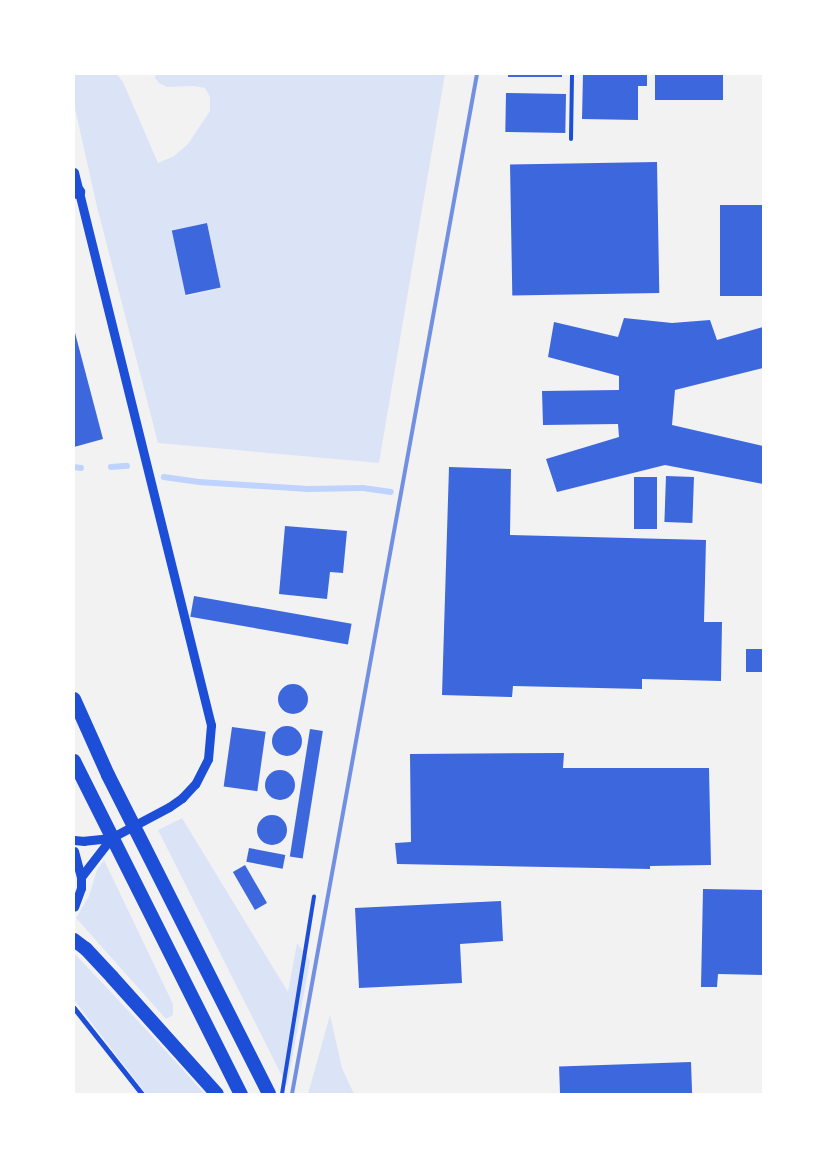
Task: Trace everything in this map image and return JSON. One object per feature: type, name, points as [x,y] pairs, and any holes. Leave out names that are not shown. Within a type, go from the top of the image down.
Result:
[{"type":"highway","points":[[74,699],[108,775],[269,1094]]},
{"type":"highway","points":[[74,761],[241,1094]]},
{"type":"highway","points":[[74,940],[105,970],[218,1094]]},
{"type":"street","points":[[74,172],[76,190],[198,666],[211,725],[208,759],[195,784],[170,807],[111,838],[84,841],[74,840]]},
{"type":"street","points":[[74,907],[78,898],[82,876],[111,838]]},
{"type":"street","points":[[74,852],[82,876]]},
{"type":"street","points":[[74,1008],[142,1094]]},
{"type":"lane","points":[[571,139],[572,74]]},
{"type":"lane","points":[[282,1094],[314,897]]},
{"type":"shaded area","points":[[74,74],[116,74],[123,82],[158,163],[174,156],[188,144],[210,111],[210,97],[205,88],[194,86],[167,87],[159,83],[155,78],[156,74],[445,74],[379,463],[158,443],[97,207],[74,104]],"holes":[[[207,223],[221,288],[186,296],[172,230]]]},
{"type":"shaded area","points":[[182,818],[288,992],[297,943],[310,961],[287,1086],[158,830]]},
{"type":"shaded area","points":[[104,860],[173,1004],[173,1015],[166,1019],[76,918],[89,896],[97,870]]},
{"type":"shaded area","points":[[74,953],[205,1094],[146,1094],[74,1000]]},
{"type":"shaded area","points":[[330,1015],[342,1068],[354,1094],[308,1094]]},
{"type":"building","points":[[508,74],[562,74],[562,77],[508,77]]},
{"type":"building","points":[[583,74],[647,74],[647,86],[638,86],[638,120],[582,119]]},
{"type":"building","points":[[655,74],[723,74],[723,100],[655,100]]},
{"type":"building","points":[[506,93],[566,94],[565,133],[505,132]]},
{"type":"building","points":[[657,162],[659,293],[512,296],[510,165]]},
{"type":"building","points":[[720,205],[763,205],[763,296],[720,296]]},
{"type":"building","points":[[207,223],[221,288],[186,295],[172,230]]},
{"type":"building","points":[[624,318],[672,323],[710,320],[717,340],[763,327],[763,368],[675,390],[672,425],[763,446],[763,484],[665,465],[557,492],[546,459],[619,437],[618,424],[543,425],[542,391],[619,390],[619,376],[548,357],[554,322],[618,337]]},
{"type":"building","points":[[74,329],[103,439],[74,447]]},
{"type":"building","points":[[449,467],[511,469],[510,535],[706,540],[704,622],[722,622],[721,681],[642,679],[642,689],[513,686],[512,697],[442,695]]},
{"type":"building","points":[[666,476],[694,477],[692,523],[664,522]]},
{"type":"building","points":[[634,477],[657,477],[657,529],[634,529]]},
{"type":"building","points":[[285,526],[347,531],[343,573],[330,572],[327,599],[279,594]]},
{"type":"building","points":[[194,596],[352,624],[348,644],[190,617]]},
{"type":"building","points":[[746,649],[763,649],[763,672],[746,672]]},
{"type":"building","points":[[293,684],[304,688],[308,699],[304,710],[293,714],[282,710],[278,699],[282,688]]},
{"type":"building","points":[[287,726],[298,730],[302,741],[298,752],[287,756],[276,752],[272,741],[276,730]]},
{"type":"building","points":[[232,727],[266,732],[257,791],[224,786]]},
{"type":"building","points":[[310,729],[323,731],[303,858],[290,856]]},
{"type":"building","points":[[564,753],[563,768],[709,768],[711,865],[650,866],[650,869],[397,864],[395,843],[411,842],[410,754]]},
{"type":"building","points":[[280,770],[291,774],[295,785],[291,796],[280,800],[269,796],[265,785],[269,774]]},
{"type":"building","points":[[272,815],[283,819],[287,830],[283,841],[272,845],[261,841],[257,830],[261,819]]},
{"type":"building","points":[[249,848],[285,855],[283,869],[246,862]]},
{"type":"building","points":[[245,865],[267,903],[255,910],[233,872]]},
{"type":"building","points":[[703,889],[763,890],[763,975],[718,974],[717,987],[701,987]]},
{"type":"building","points":[[501,901],[503,941],[460,944],[462,983],[359,988],[355,908]]},
{"type":"building","points":[[691,1062],[692,1094],[560,1094],[559,1067]]},
{"type":"waterway","points":[[111,467],[127,466]]},
{"type":"waterway","points":[[74,467],[81,468]]},
{"type":"waterway","points":[[164,477],[199,482],[308,489],[363,488],[391,492]]},
{"type":"railway","points":[[292,1094],[477,74]]}]
